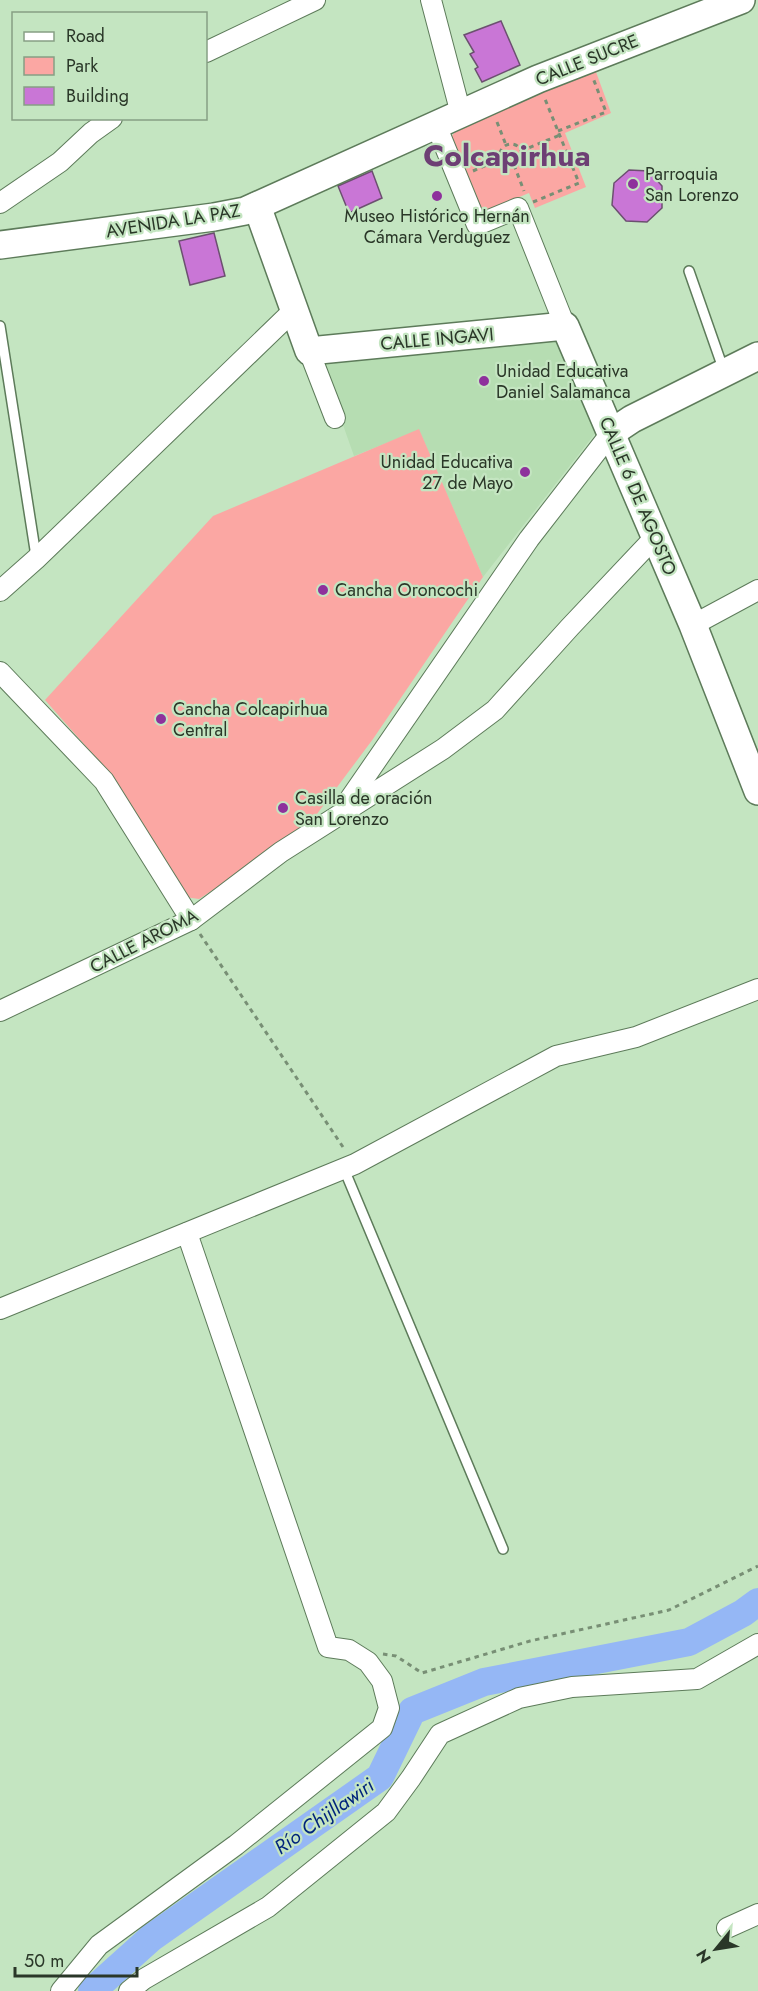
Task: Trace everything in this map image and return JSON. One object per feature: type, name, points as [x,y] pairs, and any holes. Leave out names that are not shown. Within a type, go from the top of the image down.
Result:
[{"type":"main road","name":"CALLE SUCRE","points":[[436,125],[590,57],[741,0]]},
{"type":"main road","name":"AVENIDA LA PAZ","points":[[0,245],[214,218],[245,211],[436,125]]},
{"type":"main road","points":[[257,206],[309,351]]},
{"type":"main road","name":"CALLE INGAVI","points":[[309,351],[565,326]]},
{"type":"main road","name":"CALLE 6 DE AGOSTO","points":[[565,326],[693,625],[758,791]]},
{"type":"main road","points":[[610,433],[632,419],[758,356]]},
{"type":"street","points":[[207,52],[315,0]]},
{"type":"street","points":[[431,0],[461,114]]},
{"type":"street","points":[[0,203],[60,162],[91,133],[109,120]]},
{"type":"street","name":"CALLE 6 DE AGOSTO","points":[[436,125],[477,225],[518,208],[565,326]]},
{"type":"street","points":[[0,591],[294,310]]},
{"type":"street","points":[[309,351],[335,418]]},
{"type":"street","points":[[338,816],[529,539],[610,433]]},
{"type":"street","name":"CALLE AROMA","points":[[0,1011],[191,920],[281,852],[443,749],[495,710],[655,537]]},
{"type":"street","points":[[693,625],[758,590]]},
{"type":"street","points":[[0,672],[104,781],[191,920]]},
{"type":"street","points":[[0,1309],[349,1167],[556,1056],[636,1037],[758,989]]},
{"type":"street","points":[[62,1991],[99,1945],[236,1845],[382,1728],[389,1708],[382,1681],[368,1662],[349,1650],[328,1647],[187,1233]]},
{"type":"street","points":[[129,1991],[144,1979],[268,1907],[386,1812],[440,1734],[519,1698],[572,1687],[697,1679],[758,1644]]},
{"type":"street","points":[[727,1928],[758,1914]]},
{"type":"lane","points":[[688,271],[724,373]]},
{"type":"lane","points":[[0,327],[36,559]]},
{"type":"lane","points":[[349,1167],[503,1549]]},
{"type":"path","points":[[521,151],[606,112],[591,71]]},
{"type":"path","points":[[533,202],[579,183],[538,79]]},
{"type":"path","points":[[496,120],[506,145]]},
{"type":"path","points":[[506,145],[515,145],[521,151]]},
{"type":"path","points":[[506,145],[501,152],[501,159],[506,164],[514,165],[520,160],[521,151]]},
{"type":"path","points":[[472,171],[501,159]]},
{"type":"path","points":[[514,165],[524,189]]},
{"type":"path","points":[[191,920],[349,1167]]},
{"type":"path","points":[[349,1650],[396,1656],[422,1673],[530,1641],[669,1610],[758,1566]]},
{"type":"shaded area","points":[[556,336],[597,431],[483,577],[419,430],[354,456],[320,360]]},
{"type":"green space","points":[[592,61],[611,113],[565,133],[586,187],[535,208],[529,193],[488,210],[482,209],[477,205],[451,143],[456,130],[580,76]]},
{"type":"green space","points":[[419,429],[483,577],[373,739],[305,830],[199,899],[185,897],[112,776],[45,700],[213,516]]},
{"type":"building","points":[[501,21],[520,65],[482,82],[475,69],[478,67],[470,54],[474,52],[464,35]]},
{"type":"building","points":[[629,170],[649,171],[662,186],[662,208],[647,222],[626,221],[612,205],[614,183]]},
{"type":"building","points":[[372,171],[382,198],[349,213],[338,186]]},
{"type":"building","points":[[214,233],[225,276],[190,285],[179,241]]},
{"type":"waterway","name":"Río Chijllawiri","points":[[92,1991],[151,1938],[380,1777],[412,1711],[484,1682],[689,1642],[743,1613],[758,1602]]},
{"type":"place","name":"Parroquia San Lorenzo","points":[[633,184]]},
{"type":"place","name":"Museo Histórico Hernán Cámara Verduguez","points":[[437,196]]},
{"type":"place","name":"Unidad Educativa Daniel Salamanca","points":[[484,381]]},
{"type":"place","name":"Unidad Educativa 27 de Mayo","points":[[525,472]]},
{"type":"place","name":"Cancha Oroncochi","points":[[323,590]]},
{"type":"place","name":"Cancha Colcapirhua Central","points":[[161,719]]},
{"type":"place","name":"Casilla de oración San Lorenzo","points":[[283,808]]},
{"type":"district","name":"Colcapirhua","points":[[507,156]]}]
